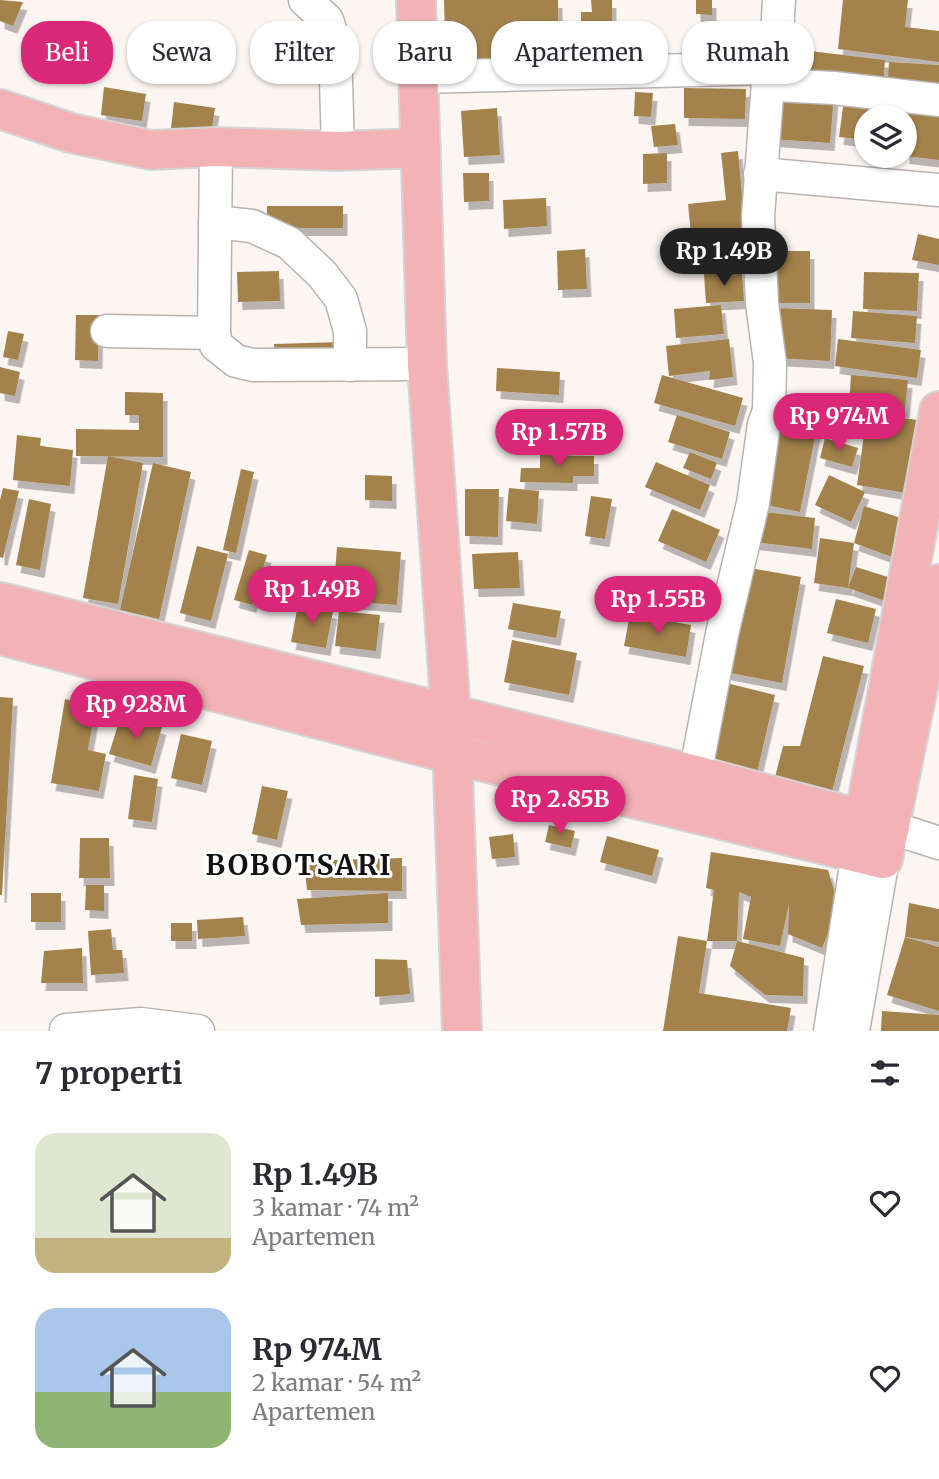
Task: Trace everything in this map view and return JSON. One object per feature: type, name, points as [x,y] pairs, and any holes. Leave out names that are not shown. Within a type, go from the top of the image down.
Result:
[{"type":"main road","points":[[416,0],[417,21]]},
{"type":"main road","points":[[419,84],[427,364],[451,716],[463,1031]]},
{"type":"main road","points":[[0,109],[71,133],[151,149],[216,147],[338,151],[421,148]]},
{"type":"main road","points":[[922,632],[939,411]]},
{"type":"main road","points":[[874,840],[922,632],[939,583]]},
{"type":"main road","points":[[0,602],[695,775],[874,840]]},
{"type":"main road","points":[[0,635],[451,754],[874,840]]},
{"type":"street","points":[[305,0],[327,20],[335,45],[338,151]]},
{"type":"street","points":[[777,21],[779,0]]},
{"type":"street","points":[[477,77],[682,76]]},
{"type":"street","points":[[695,775],[722,634],[753,503],[764,424],[769,411],[770,363],[762,303],[758,216],[760,174],[771,84]]},
{"type":"street","points":[[813,84],[939,100]]},
{"type":"street","points":[[216,147],[216,345],[236,361],[253,365],[427,364]]},
{"type":"street","points":[[760,174],[939,190]]},
{"type":"street","points":[[215,222],[252,226],[289,243],[322,274],[341,299],[350,331],[349,365]]},
{"type":"street","points":[[107,331],[214,333]]},
{"type":"street","points":[[874,840],[939,844]]},
{"type":"street","points":[[830,1031],[874,840]]},
{"type":"street","points":[[853,1031],[874,840]]},
{"type":"street","points":[[66,1030],[141,1024],[198,1031]]},
{"type":"building","points":[[0,0],[23,2],[13,26],[0,21]]},
{"type":"building","points":[[444,0],[558,0],[558,21],[491,21],[491,70],[477,70],[477,21],[445,21]]},
{"type":"building","points":[[591,0],[612,0],[612,21],[581,21],[581,12],[592,12]]},
{"type":"building","points":[[696,0],[712,0],[712,15],[696,14]]},
{"type":"building","points":[[843,0],[908,0],[905,27],[939,31],[939,62],[838,49]]},
{"type":"building","points":[[814,51],[885,60],[883,88],[814,80]]},
{"type":"building","points":[[889,62],[939,65],[939,91],[887,89]]},
{"type":"building","points":[[104,87],[146,94],[142,121],[101,115]]},
{"type":"building","points":[[684,88],[746,89],[745,119],[684,118]]},
{"type":"building","points":[[635,92],[653,93],[651,117],[634,116]]},
{"type":"building","points":[[775,92],[834,96],[830,143],[771,139]]},
{"type":"building","points":[[845,92],[892,98],[891,105],[854,105],[854,139],[839,137]]},
{"type":"building","points":[[174,102],[215,108],[211,134],[171,128]]},
{"type":"building","points":[[897,102],[939,106],[939,160],[917,157],[917,105],[897,105]]},
{"type":"building","points":[[497,108],[500,155],[464,157],[461,111]]},
{"type":"building","points":[[675,124],[678,145],[654,147],[651,126]]},
{"type":"building","points":[[738,151],[746,240],[692,245],[688,204],[726,200],[721,153]]},
{"type":"building","points":[[667,153],[667,183],[643,184],[643,154]]},
{"type":"building","points":[[463,173],[489,173],[489,201],[464,202]]},
{"type":"building","points":[[546,198],[547,226],[504,229],[503,200]]},
{"type":"building","points":[[267,206],[343,206],[343,228],[267,228]]},
{"type":"building","points":[[918,234],[939,239],[939,265],[912,260]]},
{"type":"building","points":[[741,243],[743,265],[705,268],[703,247]]},
{"type":"building","points":[[585,249],[587,289],[558,290],[557,251]]},
{"type":"building","points":[[769,251],[810,251],[810,303],[770,303]]},
{"type":"building","points":[[279,271],[280,301],[238,302],[237,272]]},
{"type":"building","points":[[742,272],[744,301],[706,303],[704,274]]},
{"type":"building","points":[[864,272],[919,273],[917,311],[863,309]]},
{"type":"building","points":[[721,305],[724,334],[676,338],[674,309]]},
{"type":"building","points":[[775,308],[832,310],[830,361],[773,358]]},
{"type":"building","points":[[853,311],[917,316],[915,343],[851,338]]},
{"type":"building","points":[[76,315],[99,315],[98,361],[75,360]]},
{"type":"building","points":[[8,331],[24,334],[18,360],[3,357]]},
{"type":"building","points":[[729,339],[733,377],[709,380],[710,371],[669,376],[666,346]]},
{"type":"building","points":[[838,339],[921,350],[917,378],[835,366]]},
{"type":"building","points":[[341,342],[341,361],[275,363],[274,344]]},
{"type":"building","points":[[0,367],[20,372],[15,396],[0,393]]},
{"type":"building","points":[[497,368],[560,372],[559,395],[496,391]]},
{"type":"building","points":[[662,375],[743,398],[735,426],[654,403]]},
{"type":"building","points":[[851,375],[908,380],[905,410],[849,406]]},
{"type":"building","points":[[125,392],[163,393],[163,457],[76,456],[76,429],[139,430],[139,415],[125,415]]},
{"type":"building","points":[[827,401],[846,406],[839,432],[820,427]]},
{"type":"building","points":[[845,411],[862,412],[862,426],[845,426]]},
{"type":"building","points":[[775,413],[818,422],[800,512],[757,503]]},
{"type":"building","points":[[879,414],[917,420],[928,451],[912,448],[906,493],[857,485],[866,421],[878,423]]},
{"type":"building","points":[[677,415],[730,432],[722,459],[668,442]]},
{"type":"building","points":[[17,435],[41,438],[40,446],[73,450],[70,486],[13,480]]},
{"type":"building","points":[[825,438],[858,448],[852,467],[820,458]]},
{"type":"building","points":[[690,452],[717,463],[711,479],[683,468]]},
{"type":"building","points":[[540,455],[594,456],[594,476],[573,476],[573,483],[520,482],[521,468],[540,468]]},
{"type":"building","points":[[108,456],[143,463],[118,604],[83,598]]},
{"type":"building","points":[[656,462],[710,485],[700,510],[645,487]]},
{"type":"building","points":[[153,463],[191,472],[159,619],[120,610]]},
{"type":"building","points":[[241,469],[254,472],[236,553],[223,550]]},
{"type":"building","points":[[365,475],[392,476],[392,501],[365,500]]},
{"type":"building","points":[[829,475],[865,492],[851,522],[815,505]]},
{"type":"building","points":[[3,488],[19,491],[3,558],[0,557],[0,500]]},
{"type":"building","points":[[509,488],[539,491],[537,524],[506,521]]},
{"type":"building","points":[[465,489],[499,489],[498,537],[465,536]]},
{"type":"building","points":[[591,496],[612,499],[605,539],[585,536]]},
{"type":"building","points":[[29,499],[51,504],[40,570],[16,565]]},
{"type":"building","points":[[864,506],[904,519],[892,557],[854,543]]},
{"type":"building","points":[[672,509],[720,530],[706,562],[658,541]]},
{"type":"building","points":[[756,511],[815,518],[812,549],[753,542]]},
{"type":"building","points":[[820,538],[854,543],[848,588],[814,583]]},
{"type":"building","points":[[197,546],[228,554],[211,621],[180,613]]},
{"type":"building","points":[[337,547],[401,552],[397,605],[333,600]]},
{"type":"building","points":[[249,550],[267,555],[252,605],[234,600]]},
{"type":"building","points":[[518,552],[520,588],[474,589],[472,554]]},
{"type":"building","points":[[744,567],[801,577],[782,683],[725,672]]},
{"type":"building","points":[[856,567],[891,578],[885,601],[848,588]]},
{"type":"building","points":[[836,599],[876,609],[868,643],[827,633]]},
{"type":"building","points":[[513,603],[561,611],[556,638],[508,629]]},
{"type":"building","points":[[298,604],[333,611],[326,648],[291,642]]},
{"type":"building","points":[[339,611],[380,615],[376,651],[335,646]]},
{"type":"building","points":[[630,614],[691,625],[686,657],[624,646]]},
{"type":"building","points":[[512,640],[577,653],[569,695],[504,682]]},
{"type":"building","points":[[823,656],[864,666],[831,796],[774,781],[783,746],[800,746]]},
{"type":"building","points":[[726,683],[775,695],[756,777],[706,765]]},
{"type":"building","points":[[0,697],[13,698],[2,895],[0,895]]},
{"type":"building","points":[[65,699],[96,705],[88,750],[106,754],[99,791],[51,783]]},
{"type":"building","points":[[121,715],[162,727],[151,766],[109,754]]},
{"type":"building","points":[[181,734],[212,741],[202,785],[171,778]]},
{"type":"building","points":[[134,775],[158,779],[152,822],[128,819]]},
{"type":"building","points":[[262,786],[288,791],[277,840],[252,834]]},
{"type":"building","points":[[549,825],[575,831],[571,848],[545,842]]},
{"type":"building","points":[[513,834],[515,857],[492,859],[489,837]]},
{"type":"building","points":[[607,836],[659,850],[652,876],[600,862]]},
{"type":"building","points":[[80,838],[109,838],[110,878],[79,878]]},
{"type":"building","points":[[711,852],[828,870],[839,908],[822,948],[788,934],[789,904],[780,946],[743,939],[751,897],[739,892],[737,941],[707,941],[714,890],[706,888]]},
{"type":"building","points":[[402,858],[402,891],[307,890],[304,861]]},
{"type":"building","points":[[86,885],[104,885],[104,911],[85,910]]},
{"type":"building","points":[[31,893],[61,893],[61,922],[31,922]]},
{"type":"building","points":[[388,893],[388,923],[301,925],[297,899]]},
{"type":"building","points":[[909,903],[939,909],[939,942],[905,937]]},
{"type":"building","points":[[243,917],[245,936],[198,939],[197,920]]},
{"type":"building","points":[[171,923],[192,923],[192,941],[171,941]]},
{"type":"building","points":[[111,929],[113,950],[122,950],[124,973],[91,975],[88,931]]},
{"type":"building","points":[[678,936],[707,941],[699,993],[791,1008],[787,1031],[663,1031]]},
{"type":"building","points":[[905,937],[939,947],[939,1011],[887,995]]},
{"type":"building","points":[[737,941],[804,958],[803,996],[765,995],[730,966]]},
{"type":"building","points":[[82,948],[83,983],[41,983],[44,951]]},
{"type":"building","points":[[375,959],[407,960],[410,994],[375,997]]},
{"type":"building","points":[[882,1011],[939,1015],[939,1031],[881,1031]]},
{"type":"district","name":"BOBOTSARI","points":[[299,865]]}]
